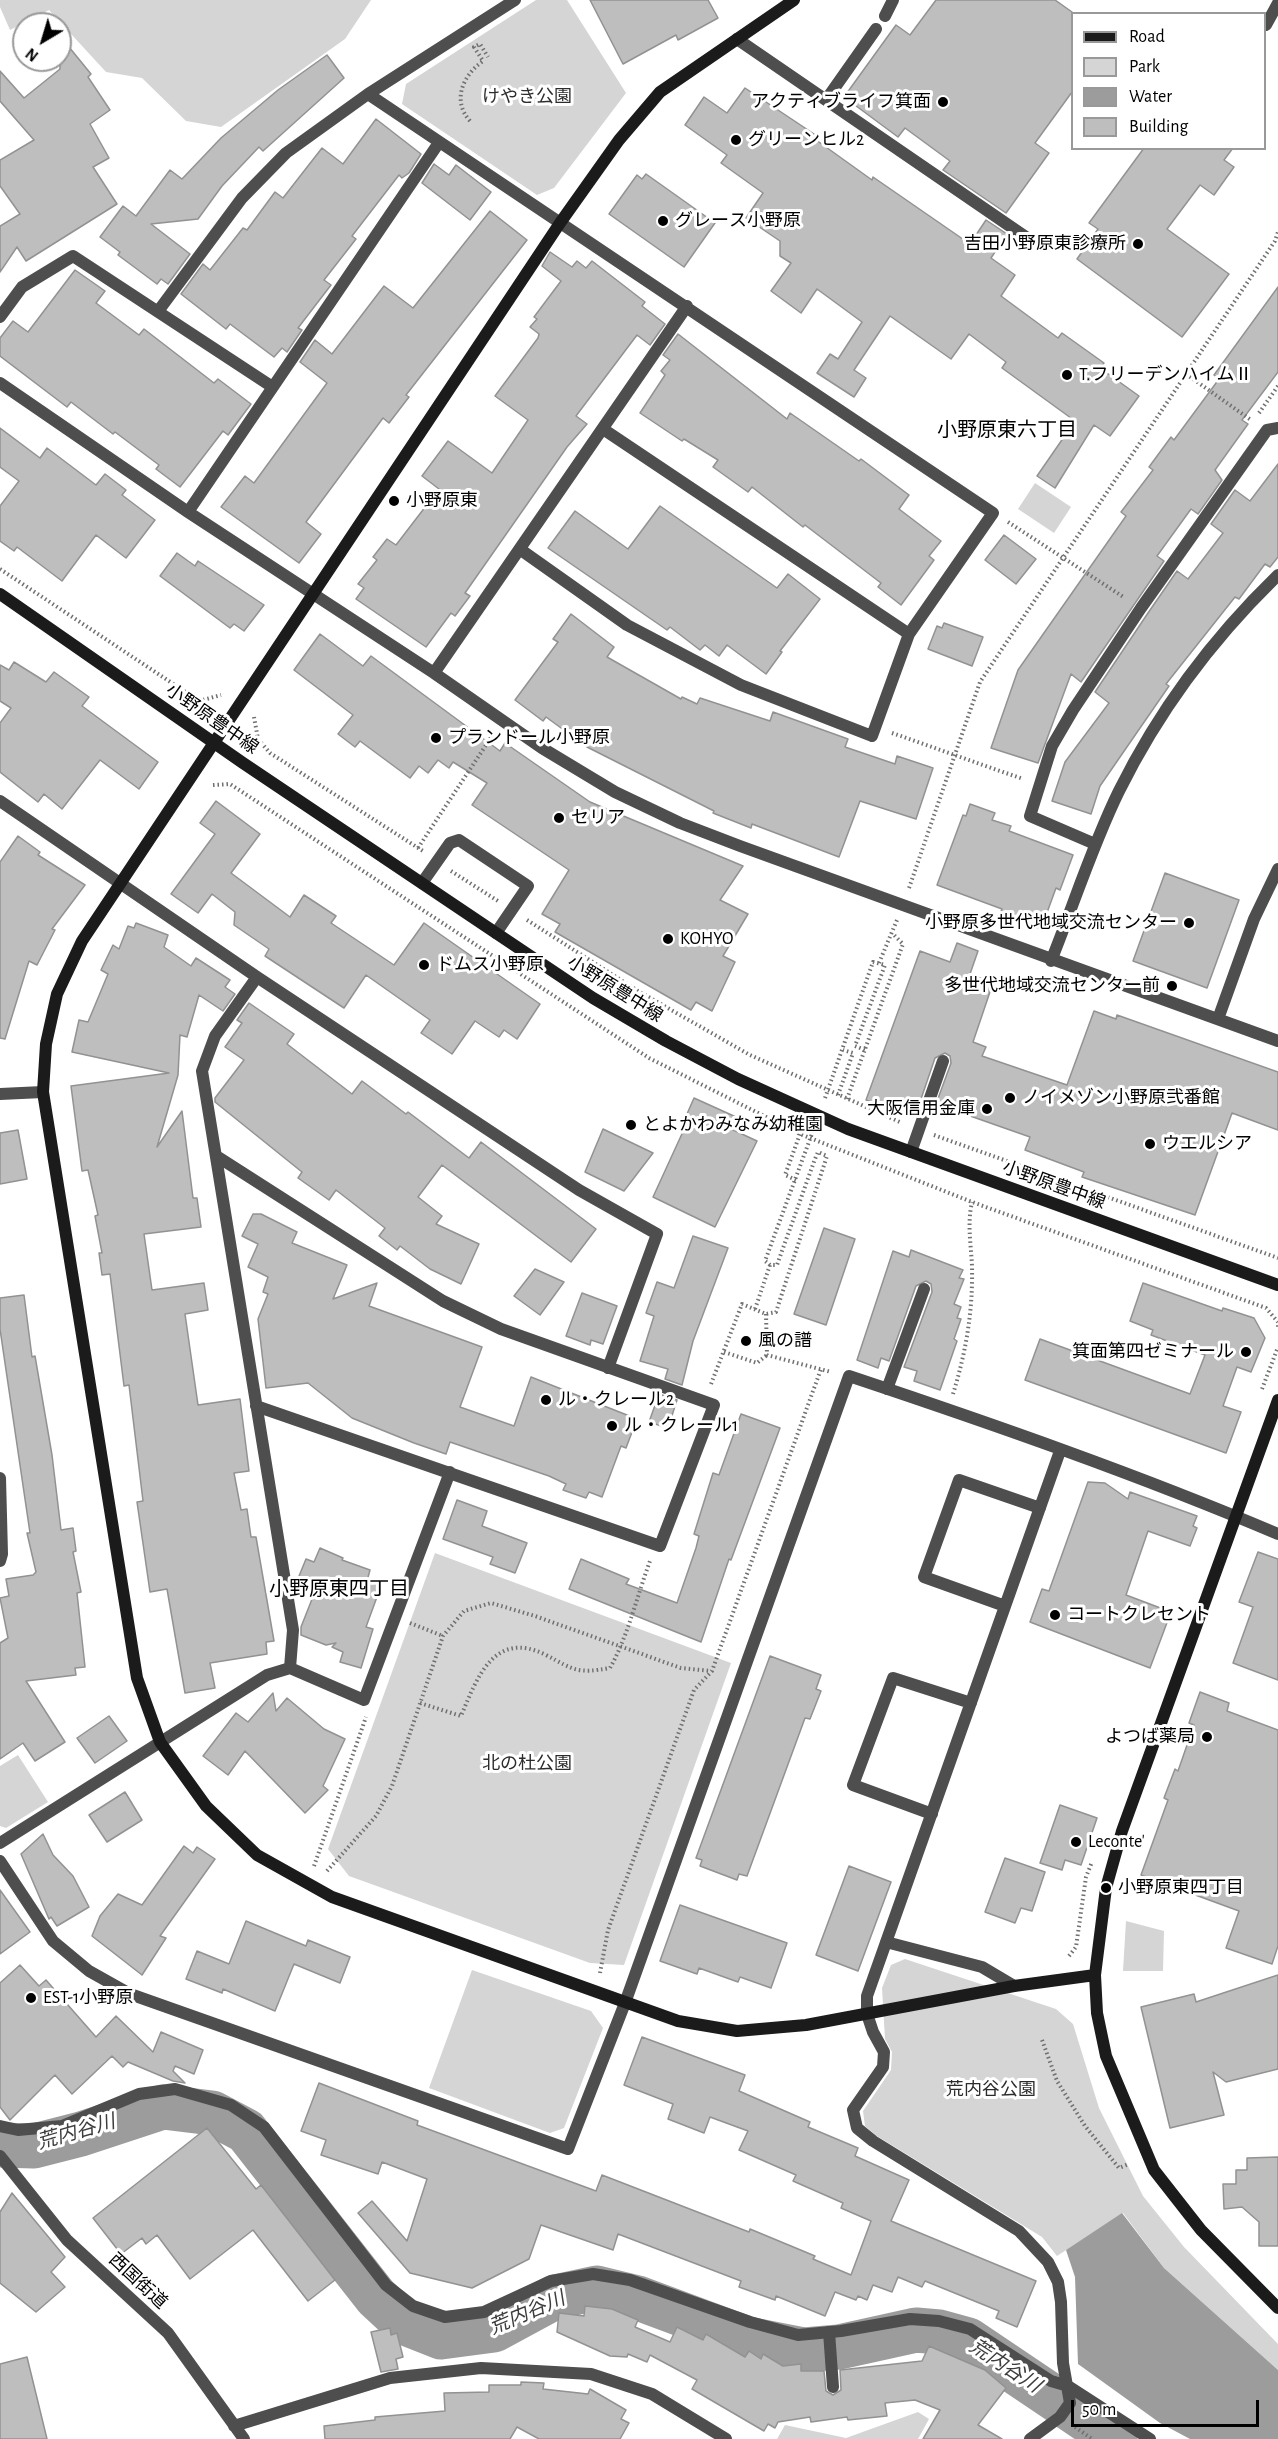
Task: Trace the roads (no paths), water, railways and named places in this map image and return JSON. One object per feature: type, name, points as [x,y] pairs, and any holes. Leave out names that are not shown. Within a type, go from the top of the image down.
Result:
[{"type":"street","points":[[159,310],[242,198],[285,153],[368,94],[515,0]]},
{"type":"street","points":[[794,0],[660,92],[619,141],[560,223],[82,940],[57,994],[46,1044],[43,1092],[137,1678],[160,1742],[206,1806],[257,1855],[332,1897],[625,2003],[678,2020],[737,2031],[806,2025],[1014,1986],[1095,1975]]},
{"type":"street","points":[[885,16],[893,0]]},
{"type":"street","points":[[1266,25],[1278,4],[1271,0]]},
{"type":"street","points":[[826,100],[876,29]]},
{"type":"street","points":[[737,39],[1036,244]]},
{"type":"street","points":[[368,94],[438,144],[687,306],[993,513],[909,634],[872,736],[741,685],[637,630],[521,550]]},
{"type":"street","points":[[188,512],[271,386],[438,144]]},
{"type":"street","points":[[0,317],[22,287],[73,256],[159,310],[271,386]]},
{"type":"street","points":[[434,673],[521,550],[687,306]]},
{"type":"street","points":[[0,384],[312,595],[434,673],[501,722],[615,792],[680,823],[1051,961],[1278,1041]]},
{"type":"street","points":[[1095,844],[1030,816],[1038,784],[1052,746],[1141,609],[1267,430],[1278,428]]},
{"type":"street","points":[[603,429],[909,634]]},
{"type":"street","points":[[1051,961],[1095,844],[1119,791],[1156,724],[1205,654],[1243,610],[1278,576]]},
{"type":"street","name":"小野原豊中線","points":[[0,594],[496,933],[593,998],[666,1041],[738,1079],[818,1116],[1278,1285]]},
{"type":"street","points":[[0,801],[257,977],[579,1190],[657,1234],[608,1368]]},
{"type":"street","points":[[422,883],[450,843],[459,840],[528,886],[496,933]]},
{"type":"street","points":[[1218,1019],[1254,919],[1278,869]]},
{"type":"street","points":[[257,977],[215,1036],[202,1071],[218,1157],[293,1630],[291,1668]]},
{"type":"street","points":[[911,1152],[943,1061]]},
{"type":"street","points":[[0,1094],[43,1092]]},
{"type":"street","points":[[218,1157],[443,1300],[501,1329],[714,1406],[660,1546],[256,1406]]},
{"type":"street","points":[[887,1389],[924,1289]]},
{"type":"street","points":[[0,1861],[53,1941],[89,1971],[130,1994],[568,2149],[625,2003],[849,1377],[948,1410],[1236,1516],[1278,1534]]},
{"type":"street","points":[[1276,2301],[1201,2230],[1154,2170],[1106,2056],[1097,2013],[1095,1975],[1106,1888],[1122,1831],[1278,1400]]},
{"type":"street","points":[[1030,2439],[1060,2417],[1070,2403],[1063,2363],[1058,2282],[1048,2262],[1019,2231],[873,2141],[857,2128],[853,2110],[883,2067],[884,2052],[873,2032],[867,2014],[867,1996],[1060,1451]]},
{"type":"street","points":[[0,1843],[267,1675],[291,1668],[364,1701],[450,1472]]},
{"type":"street","points":[[0,1478],[1,1556]]},
{"type":"street","points":[[1005,1606],[924,1577],[959,1480],[1040,1508]]},
{"type":"street","points":[[932,1814],[853,1785],[892,1678],[971,1703]]},
{"type":"street","points":[[886,1942],[982,1967],[1014,1986]]},
{"type":"street","points":[[0,2126],[18,2130],[62,2126],[139,2094],[176,2089],[231,2105],[264,2127],[386,2285],[412,2306],[445,2317],[484,2312],[551,2281],[592,2274],[630,2280],[750,2322],[830,2344],[910,2319],[939,2321],[970,2329],[1051,2381],[1068,2386],[1150,2439]]},
{"type":"street","name":"西国街道","points":[[3,2161],[67,2240],[168,2333],[244,2439]]},
{"type":"street","points":[[830,2344],[834,2387]]},
{"type":"street","points":[[234,2426],[390,2378],[481,2368],[591,2374],[652,2394],[726,2439]]},
{"type":"water","points":[[1122,2213],[1164,2268],[1278,2370],[1278,2439],[1190,2439],[1160,2423],[1078,2364],[1075,2277],[1066,2250]]},
{"type":"waterway","name":"荒内谷川","points":[[0,2145],[34,2146],[81,2134],[163,2107],[212,2113],[246,2131],[376,2297],[403,2322],[441,2337],[494,2330],[555,2297],[597,2288],[638,2298],[748,2339],[804,2350],[839,2347],[916,2330],[939,2332],[968,2340],[1115,2439]]},
{"type":"place","name":"アクティブライフ箕面","points":[[943,102]]},
{"type":"place","name":"グリーンヒル2","points":[[736,140]]},
{"type":"place","name":"グレース小野原","points":[[663,221]]},
{"type":"place","name":"吉田小野原東診療所","points":[[1138,244]]},
{"type":"place","name":"T.フリーデンハイムⅡ","points":[[1067,375]]},
{"type":"place","name":"小野原東","points":[[394,501]]},
{"type":"place","name":"プランドール小野原","points":[[436,738]]},
{"type":"place","name":"セリア","points":[[559,818]]},
{"type":"place","name":"小野原多世代地域交流センター","points":[[1189,923]]},
{"type":"place","name":"KOHYO","points":[[668,939]]},
{"type":"place","name":"ドムス小野原","points":[[424,965]]},
{"type":"place","name":"多世代地域交流センター前","points":[[1172,986]]},
{"type":"place","name":"ノイメゾン小野原弐番館","points":[[1010,1098]]},
{"type":"place","name":"大阪信用金庫","points":[[987,1109]]},
{"type":"place","name":"とよかわみなみ幼稚園","points":[[631,1125]]},
{"type":"place","name":"ウエルシア","points":[[1150,1144]]},
{"type":"place","name":"風の譜","points":[[746,1341]]},
{"type":"place","name":"箕面第四ゼミナール","points":[[1246,1352]]},
{"type":"place","name":"ル・クレール2","points":[[546,1400]]},
{"type":"place","name":"ル・クレール1","points":[[612,1426]]},
{"type":"place","name":"コートクレセント","points":[[1055,1615]]},
{"type":"place","name":"よつば薬局","points":[[1207,1737]]},
{"type":"place","name":"Leconte'","points":[[1076,1842]]},
{"type":"place","name":"小野原東四丁目","points":[[1106,1888]]},
{"type":"place","name":"EST-1小野原","points":[[31,1998]]},
{"type":"district","name":"小野原東六丁目","points":[[1007,430]]},
{"type":"district","name":"小野原東四丁目","points":[[339,1589]]},
{"type":"park label","name":"けやき公園","points":[[527,97]]},
{"type":"park label","name":"北の杜公園","points":[[527,1764]]},
{"type":"park label","name":"荒内谷公園","points":[[991,2090]]}]
